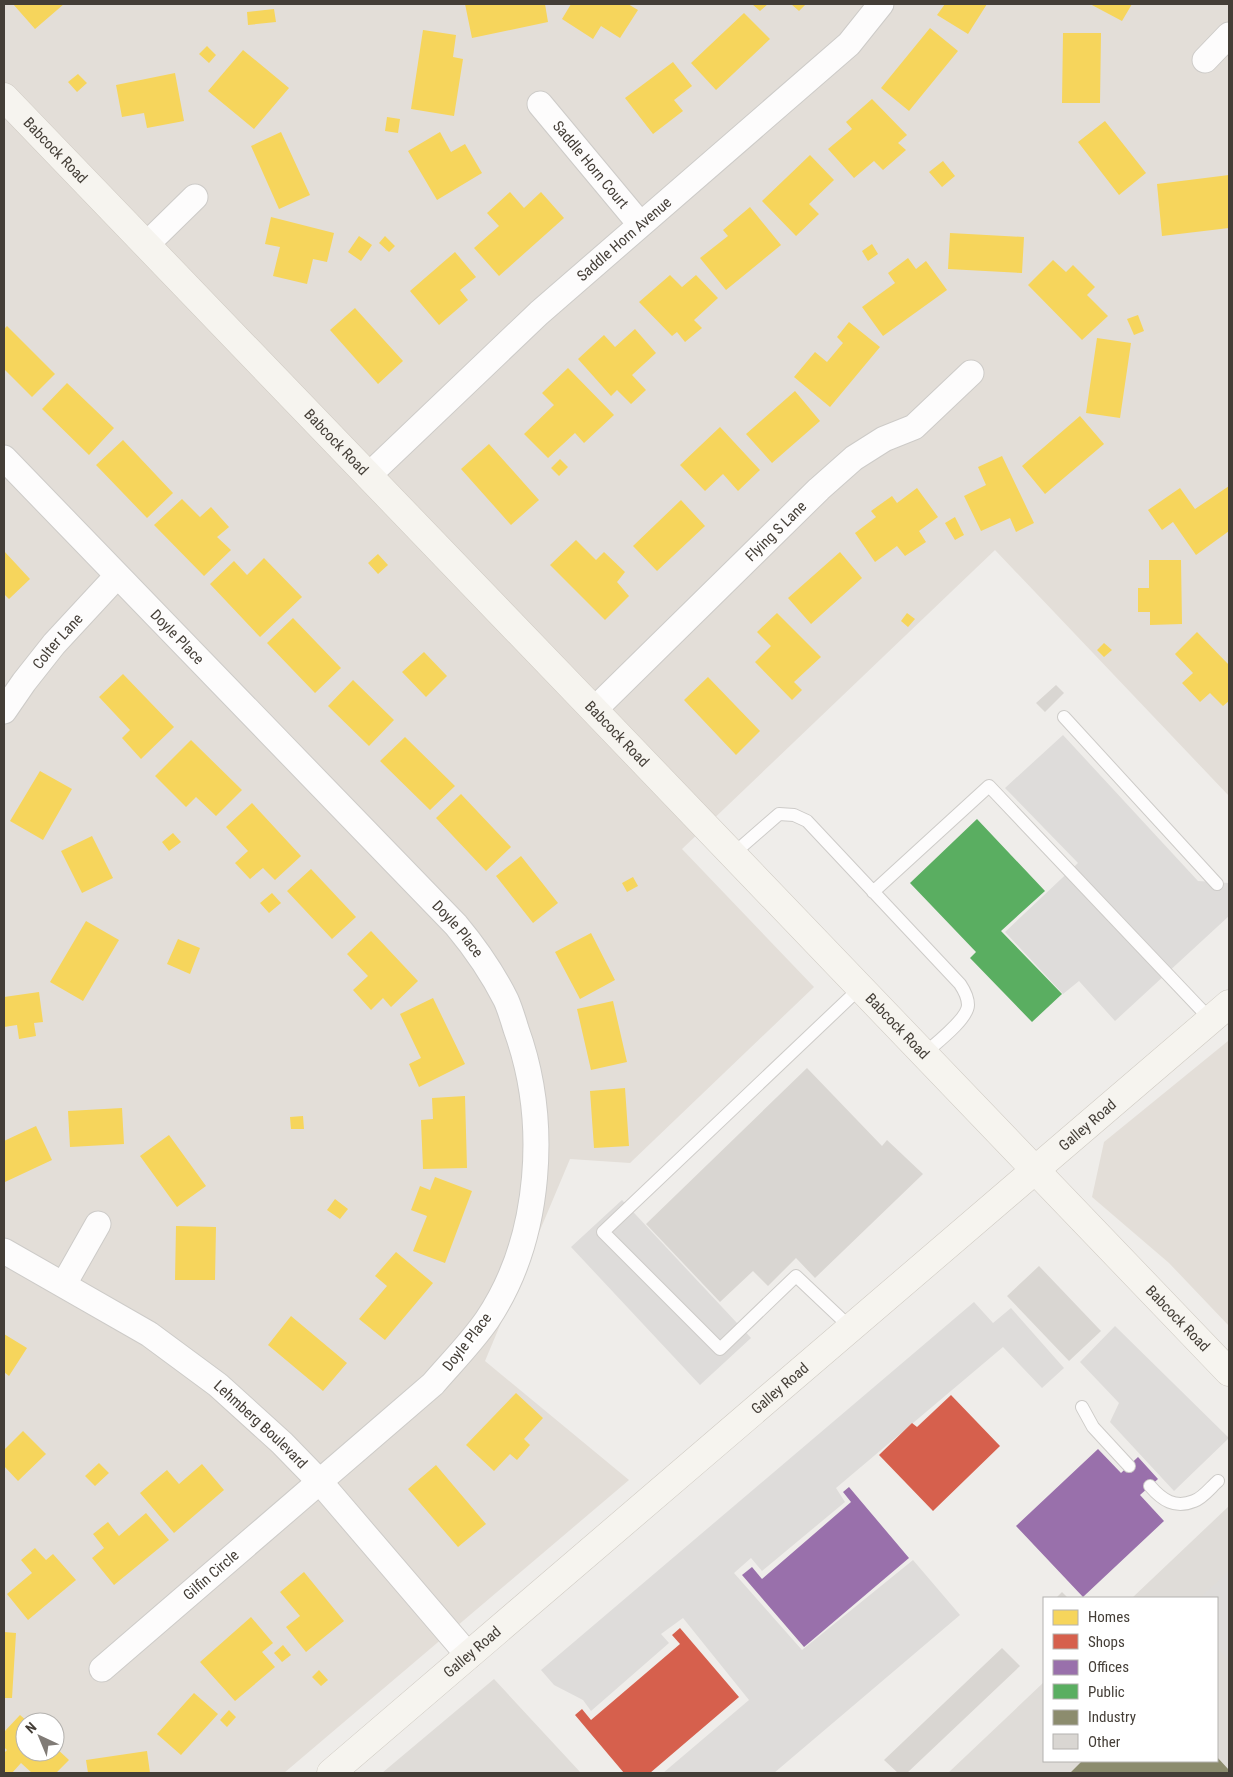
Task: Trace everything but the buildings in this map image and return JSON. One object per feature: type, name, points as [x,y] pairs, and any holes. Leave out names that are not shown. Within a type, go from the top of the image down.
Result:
[{"type":"street","name":"Saddle Horn Avenue","points":[[368,476],[539,313],[849,44],[881,4]]},
{"type":"street","points":[[1205,60],[1229,35]]},
{"type":"street","name":"Babcock Road","points":[[4,97],[1229,1372]]},
{"type":"street","name":"Saddle Horn Court","points":[[540,104],[640,224]]},
{"type":"street","points":[[146,245],[195,197]]},
{"type":"street","name":"Flying S Lane","points":[[594,710],[819,489],[854,458],[884,439],[914,427],[971,373]]},
{"type":"street","name":"Doyle Place","points":[[4,458],[456,925],[480,953],[507,1001],[524,1050],[532,1090],[537,1141],[534,1188],[525,1236],[507,1282],[487,1320],[462,1352],[433,1384],[320,1482]]},
{"type":"street","name":"Colter Lane","points":[[4,711],[54,644],[117,576]]},
{"type":"street","name":"Galley Road","points":[[331,1773],[1220,1012]]},
{"type":"street","points":[[64,1284],[98,1224]]},
{"type":"street","name":"Lehmberg Boulevard","points":[[4,1251],[149,1334],[218,1384],[282,1443],[320,1482],[469,1656]]},
{"type":"street","name":"Gilfin Circle","points":[[102,1669],[320,1482]]},
{"type":"lane","points":[[1064,717],[1217,884]]},
{"type":"lane","points":[[873,892],[989,786],[1220,1012]]},
{"type":"lane","points":[[733,854],[779,814],[794,814],[807,821],[960,984],[966,994],[968,1006],[964,1016],[924,1054]]},
{"type":"lane","points":[[851,1328],[796,1276],[720,1349],[603,1232],[860,987]]},
{"type":"lane","points":[[1082,1407],[1093,1427],[1129,1466]]},
{"type":"lane","points":[[1150,1486],[1161,1498],[1176,1504],[1195,1501],[1218,1481]]},
{"type":"shaded area","points":[[4,4],[1229,4],[1229,796],[995,550],[682,849],[814,987],[630,1163],[570,1159],[485,1361],[629,1480],[284,1773],[4,1773]]},
{"type":"shaded area","points":[[1063,735],[1198,881],[1229,883],[1229,916],[1115,1021],[1079,981],[1063,994],[1005,932],[1078,863],[1005,788]]},
{"type":"shaded area","points":[[1228,1041],[1229,1326],[1169,1263],[1092,1197],[1104,1142]]},
{"type":"shaded area","points":[[622,1200],[751,1338],[700,1385],[571,1247]]},
{"type":"shaded area","points":[[974,1302],[993,1323],[1011,1308],[1064,1368],[1042,1388],[1003,1347],[836,1488],[845,1502],[762,1571],[751,1558],[734,1573],[802,1650],[913,1560],[960,1615],[774,1773],[663,1773],[749,1700],[683,1618],[661,1634],[669,1643],[591,1711],[583,1700],[554,1685],[541,1670]]},
{"type":"shaded area","points":[[1115,1326],[1229,1438],[1174,1491],[1110,1422],[1119,1403],[1080,1362]]},
{"type":"shaded area","points":[[1229,1506],[1229,1773],[948,1773],[1043,1683],[1043,1762],[1218,1762],[1218,1597],[1133,1597]]},
{"type":"shaded area","points":[[1229,1571],[1229,1661],[1218,1649],[1218,1597],[1201,1597]]},
{"type":"shaded area","points":[[494,1679],[581,1773],[382,1773]]}]
